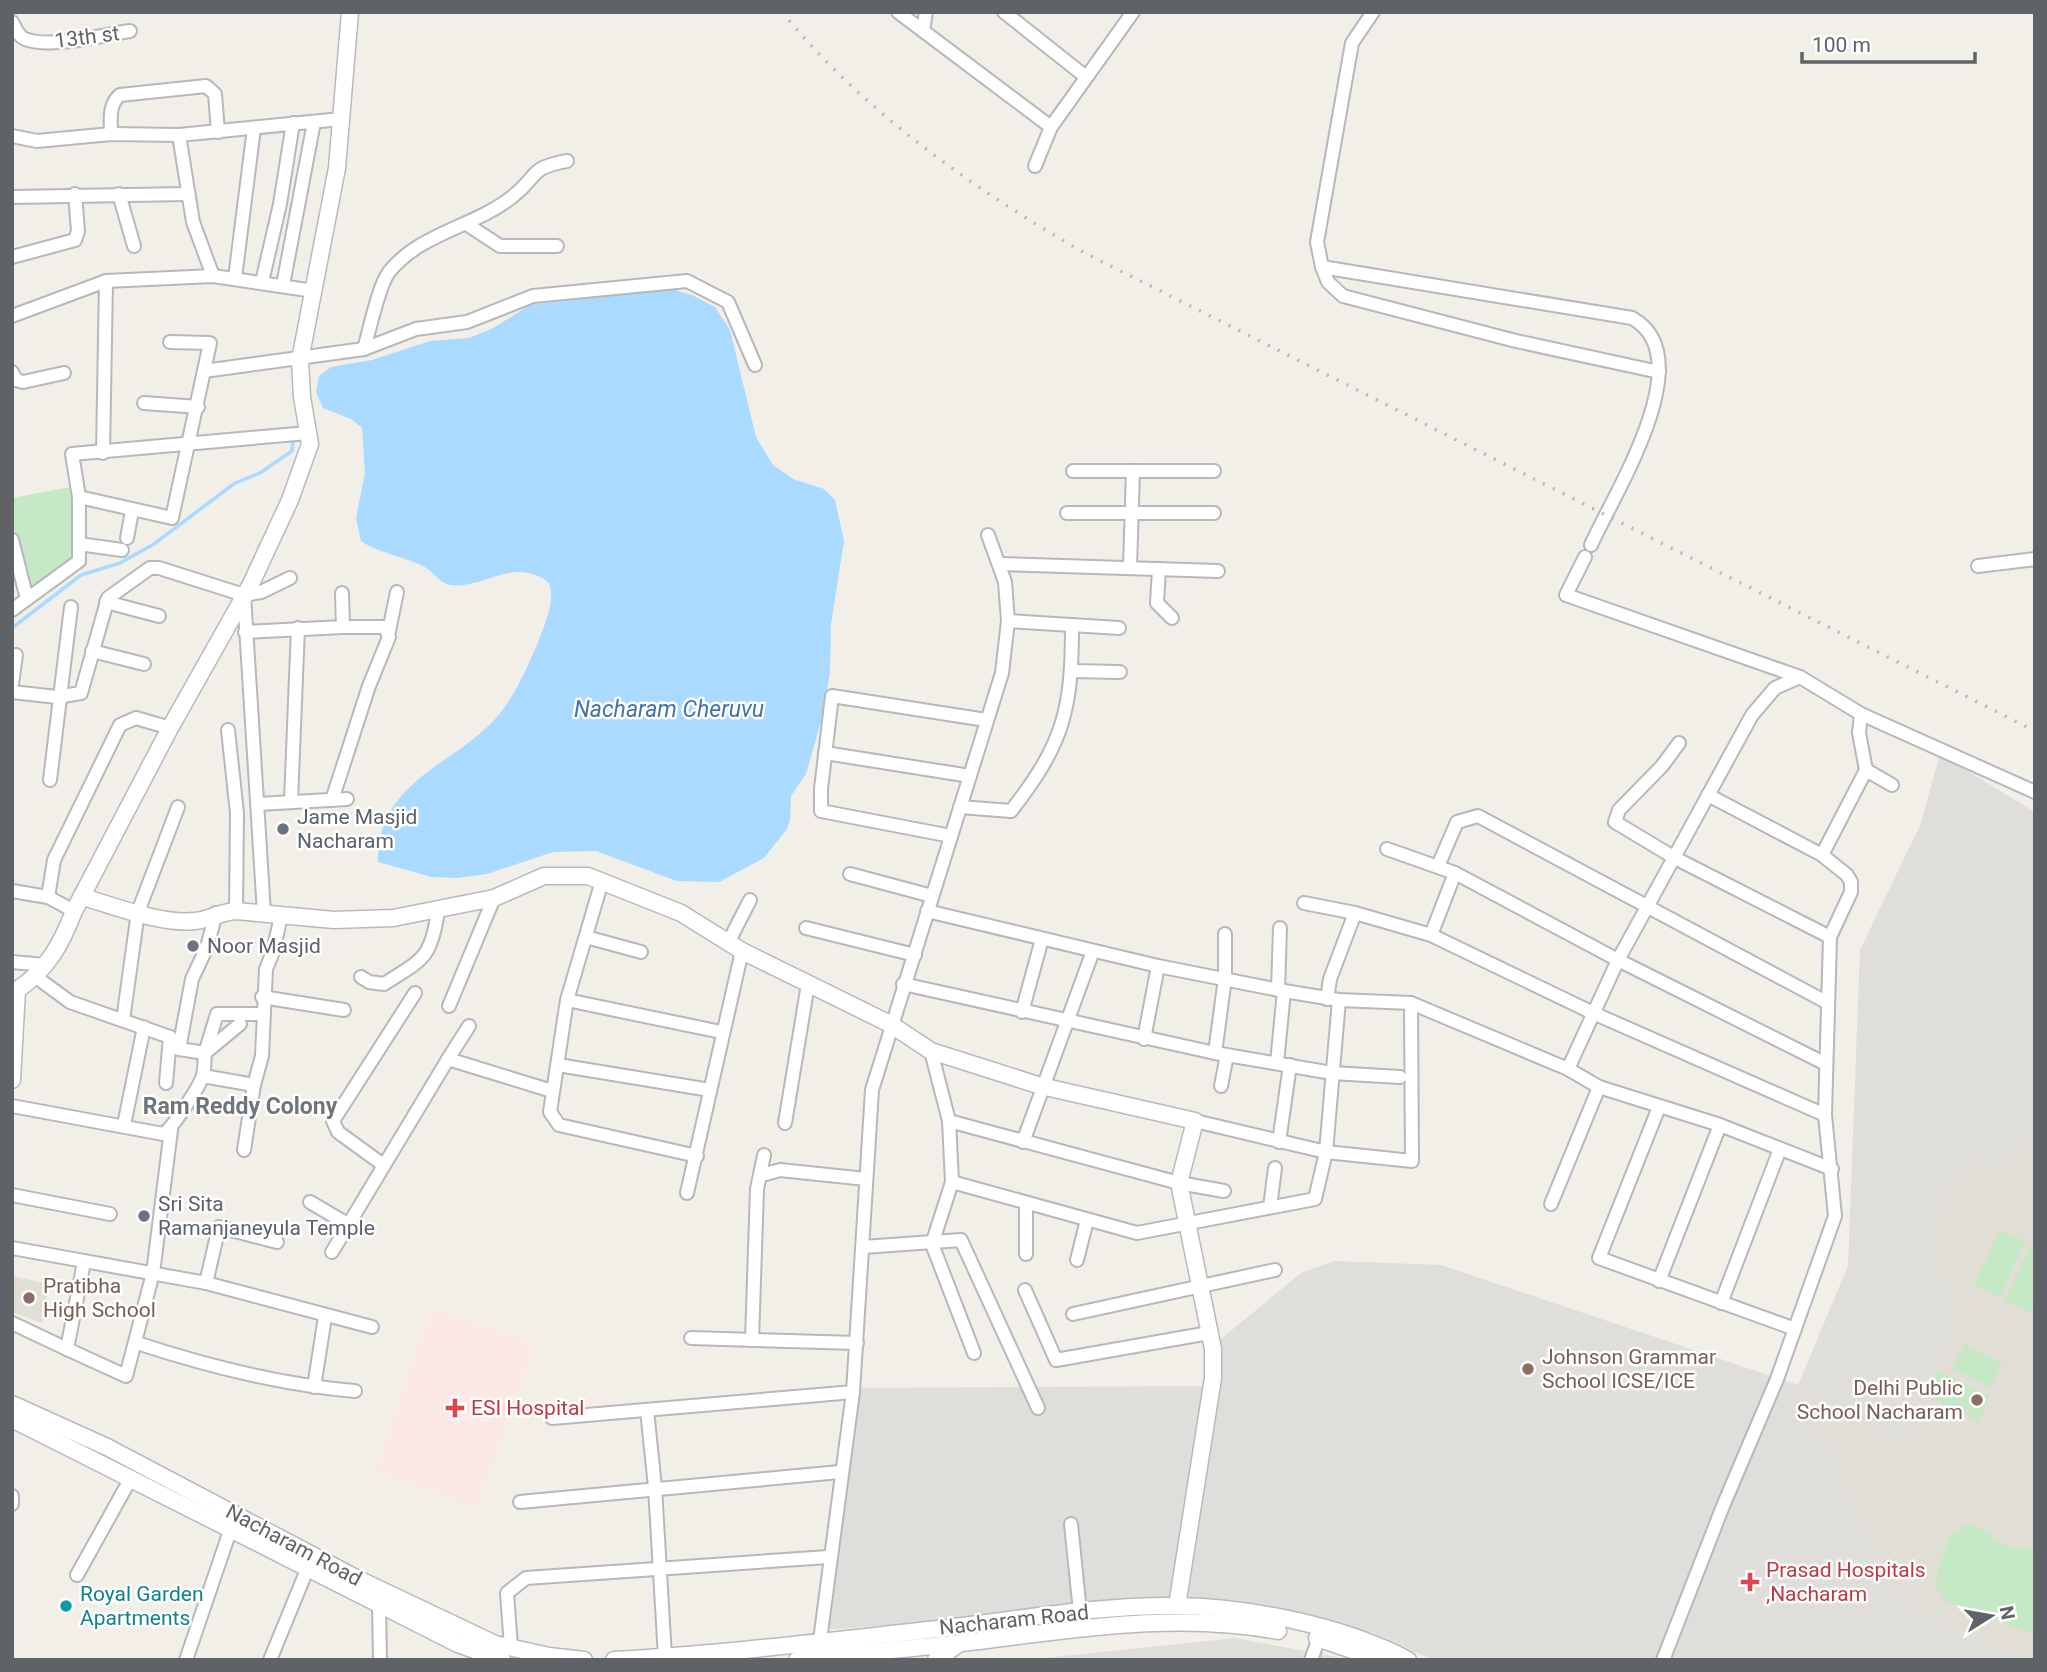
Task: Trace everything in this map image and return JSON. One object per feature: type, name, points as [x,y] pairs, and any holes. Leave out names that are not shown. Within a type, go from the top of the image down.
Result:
[{"type":"street","points":[[12,1080],[15,990],[41,971],[64,939],[74,911],[170,728],[244,595],[290,500],[310,443],[302,397],[300,360],[337,168],[350,12]]},
{"type":"street","points":[[898,12],[1051,127]]},
{"type":"street","points":[[923,31],[926,12]]},
{"type":"street","points":[[1004,12],[1025,19],[1086,77]]},
{"type":"street","points":[[1035,166],[1051,127],[1133,12]]},
{"type":"street","points":[[1373,12],[1352,43],[1317,242],[1328,282],[1343,296],[1516,341],[1659,372]]},
{"type":"street","name":"13th st","points":[[12,22],[18,35],[27,40],[48,42],[130,31]]},
{"type":"street","points":[[111,134],[113,100],[120,95],[206,86],[215,94],[218,132]]},
{"type":"street","points":[[12,136],[37,141],[111,134],[179,135],[341,120]]},
{"type":"street","points":[[284,285],[314,122]]},
{"type":"street","points":[[262,282],[280,204],[293,123]]},
{"type":"street","points":[[235,278],[254,128]]},
{"type":"street","points":[[179,135],[193,222],[213,276]]},
{"type":"street","points":[[364,349],[388,274],[420,244],[468,225],[512,197],[533,171],[544,165],[567,161]]},
{"type":"street","points":[[12,257],[75,240],[78,231],[75,194]]},
{"type":"street","points":[[119,194],[134,246]]},
{"type":"street","points":[[12,197],[187,194]]},
{"type":"street","points":[[468,225],[500,246],[557,246]]},
{"type":"street","points":[[1322,267],[1632,318],[1652,337],[1659,372],[1642,444],[1609,503],[1566,595],[1800,677],[1861,714],[2035,792]]},
{"type":"street","points":[[12,316],[106,281],[213,276],[314,290]]},
{"type":"street","points":[[103,453],[106,281]]},
{"type":"street","points":[[204,371],[300,360],[364,349],[416,330],[467,322],[533,296],[687,281],[728,302],[755,365]]},
{"type":"street","points":[[79,498],[172,518],[210,344],[170,342]]},
{"type":"street","points":[[12,372],[16,380],[23,382],[64,373]]},
{"type":"street","points":[[144,403],[198,407]]},
{"type":"street","points":[[12,610],[79,561],[79,498],[72,454],[308,433]]},
{"type":"street","points":[[1073,471],[1214,471]]},
{"type":"street","points":[[1130,567],[1133,471]]},
{"type":"street","points":[[79,544],[125,544],[132,511]]},
{"type":"street","points":[[1067,513],[1214,513]]},
{"type":"street","points":[[821,1652],[828,1557],[853,1392],[872,1090],[890,1024],[915,955],[1002,673],[1008,621],[1005,582],[988,535]]},
{"type":"street","points":[[12,540],[27,599]]},
{"type":"street","points":[[1978,566],[2035,559]]},
{"type":"street","points":[[999,564],[1218,571]]},
{"type":"street","points":[[12,692],[57,697],[81,693],[85,687],[106,602],[111,593],[150,568],[159,568],[244,595],[261,592],[290,578]]},
{"type":"street","points":[[1159,569],[1157,603],[1172,618]]},
{"type":"street","points":[[332,800],[389,631],[397,592]]},
{"type":"street","points":[[342,593],[343,626]]},
{"type":"street","points":[[244,595],[258,804],[272,914],[273,952],[266,969],[262,997],[262,1056],[254,1086],[244,1150]]},
{"type":"street","points":[[106,602],[159,616]]},
{"type":"street","points":[[50,780],[57,697],[71,607]]},
{"type":"street","points":[[1008,621],[1119,628]]},
{"type":"street","points":[[245,632],[373,625],[385,627],[389,631]]},
{"type":"street","points":[[960,807],[1011,811],[1038,776],[1065,720],[1072,671],[1072,625]]},
{"type":"street","points":[[291,801],[298,628]]},
{"type":"street","points":[[92,651],[144,664]]},
{"type":"street","points":[[12,684],[16,655]]},
{"type":"street","points":[[1072,671],[1120,672]]},
{"type":"street","points":[[1568,1069],[1618,960],[1649,908],[1752,715],[1775,688],[1800,677]]},
{"type":"street","points":[[951,836],[821,811],[832,696],[986,720]]},
{"type":"street","points":[[1822,855],[1866,770],[1859,733],[1861,714]]},
{"type":"street","points":[[48,897],[54,860],[120,725],[136,718],[170,728]]},
{"type":"street","points":[[228,730],[237,813],[236,911]]},
{"type":"street","points":[[1679,743],[1662,766],[1615,817],[1615,822],[1675,858],[1830,937]]},
{"type":"street","points":[[825,753],[970,776]]},
{"type":"street","points":[[1866,770],[1892,785]]},
{"type":"street","points":[[1663,1660],[1795,1329],[1835,1216],[1825,1115],[1830,937],[1851,892],[1851,882],[1847,875],[1822,855],[1708,795]]},
{"type":"street","points":[[258,804],[347,799]]},
{"type":"street","points":[[123,1020],[138,912],[178,807]]},
{"type":"street","points":[[1438,866],[1457,822],[1478,816],[1828,1003]]},
{"type":"street","points":[[1387,849],[1455,873],[1618,960],[1826,1064]]},
{"type":"street","points":[[1432,935],[1455,873]]},
{"type":"street","points":[[850,874],[932,896]]},
{"type":"street","points":[[83,897],[138,912],[196,922],[216,913],[236,911],[361,920],[438,911],[494,898],[544,876],[576,875],[602,881],[681,913],[735,947],[890,1024],[931,1051],[1041,1086],[1279,1142],[1326,1152],[1412,1161],[1411,1003]]},
{"type":"street","points":[[602,881],[567,1000],[550,1112],[559,1125],[696,1156]]},
{"type":"street","points":[[12,891],[48,897],[74,911]]},
{"type":"street","points":[[449,1006],[494,898]]},
{"type":"street","points":[[687,1193],[710,1090],[735,947],[750,900]]},
{"type":"street","points":[[1304,903],[1355,913],[1432,935],[1592,1013],[1825,1115]]},
{"type":"street","points":[[361,977],[369,982],[384,984],[428,954],[434,941],[438,911]]},
{"type":"street","points":[[927,911],[1158,966],[1281,990],[1333,999],[1411,1003],[1568,1069],[1599,1087],[1720,1125],[1832,1169]]},
{"type":"street","points":[[179,1049],[192,979],[207,947],[216,913]]},
{"type":"street","points":[[952,1182],[1137,1233],[1315,1199],[1326,1152],[1332,1073],[1333,999],[1330,979],[1355,913]]},
{"type":"street","points":[[806,928],[915,955]]},
{"type":"street","points":[[1279,1142],[1283,1064],[1280,928]]},
{"type":"street","points":[[1221,1086],[1225,934]]},
{"type":"street","points":[[586,937],[641,952]]},
{"type":"street","points":[[1022,1012],[1042,939]]},
{"type":"street","points":[[1023,1142],[1041,1086],[1093,951]]},
{"type":"street","points":[[12,962],[41,971],[70,1002],[170,1037],[179,1049],[205,1053],[240,1024]]},
{"type":"street","points":[[1144,1039],[1158,966]]},
{"type":"street","points":[[785,1124],[808,984]]},
{"type":"street","points":[[904,984],[1221,1054],[1332,1073],[1401,1077]]},
{"type":"street","points":[[382,1164],[338,1132],[333,1121],[415,993]]},
{"type":"street","points":[[262,997],[345,1010]]},
{"type":"street","points":[[567,1000],[721,1032]]},
{"type":"street","points":[[12,1323],[127,1376],[153,1273],[171,1130],[203,1076],[205,1053],[217,1014],[262,1014]]},
{"type":"street","points":[[332,1252],[382,1164],[469,1026]]},
{"type":"street","points":[[124,1125],[144,1027]]},
{"type":"street","points":[[166,1083],[170,1037]]},
{"type":"street","points":[[931,1051],[949,1121],[952,1182],[932,1244],[974,1353]]},
{"type":"street","points":[[447,1059],[552,1091]]},
{"type":"street","points":[[558,1065],[710,1090]]},
{"type":"street","points":[[203,1076],[254,1086]]},
{"type":"street","points":[[1551,1204],[1599,1087]]},
{"type":"street","points":[[12,1106],[124,1125],[151,1133],[163,1134],[171,1130]]},
{"type":"street","points":[[1660,1107],[1599,1258],[1795,1329]]},
{"type":"street","points":[[949,1121],[1179,1183],[1224,1191]]},
{"type":"street","points":[[1177,1606],[1213,1378],[1213,1349],[1179,1183],[1195,1121]]},
{"type":"street","points":[[1659,1281],[1720,1125]]},
{"type":"street","points":[[1721,1303],[1780,1149]]},
{"type":"street","points":[[752,1340],[757,1189],[764,1155]]},
{"type":"street","points":[[1270,1207],[1276,1168]]},
{"type":"street","points":[[762,1175],[780,1170],[866,1179]]},
{"type":"street","points":[[12,1195],[110,1214]]},
{"type":"street","points":[[310,1202],[349,1225]]},
{"type":"street","points":[[1026,1203],[1026,1254]]},
{"type":"street","points":[[1077,1260],[1087,1220]]},
{"type":"street","points":[[206,1283],[219,1227],[277,1242]]},
{"type":"street","points":[[863,1247],[961,1240],[1038,1408]]},
{"type":"street","points":[[12,1248],[206,1283],[325,1317],[372,1327]]},
{"type":"street","points":[[67,1349],[84,1262]]},
{"type":"street","points":[[1073,1314],[1275,1270]]},
{"type":"street","points":[[1025,1290],[1056,1360],[1209,1333]]},
{"type":"street","points":[[314,1387],[325,1317]]},
{"type":"street","points":[[691,1338],[857,1343]]},
{"type":"street","points":[[137,1343],[180,1357],[314,1387],[355,1391]]},
{"type":"street","points":[[552,1418],[853,1392]]},
{"type":"street","name":"Nacharam Road","points":[[12,1404],[107,1447],[379,1604],[458,1644],[507,1653],[584,1660]]},
{"type":"street","points":[[647,1410],[655,1487],[665,1657]]},
{"type":"street","name":"Nacharam Road","points":[[12,1419],[231,1528],[423,1611],[495,1644],[507,1653]]},
{"type":"street","points":[[520,1502],[655,1487],[840,1472]]},
{"type":"street","points":[[77,1575],[131,1478]]},
{"type":"street","points":[[12,1496],[12,1504]]},
{"type":"street","points":[[1071,1524],[1080,1612]]},
{"type":"street","points":[[186,1660],[231,1528]]},
{"type":"street","points":[[507,1653],[507,1593],[526,1578],[828,1557]]},
{"type":"street","points":[[270,1660],[310,1562]]},
{"type":"street","points":[[379,1604],[380,1660]]},
{"type":"street","name":"Nacharam Road","points":[[847,1650],[1080,1612],[1177,1606],[1250,1614],[1322,1629],[1361,1639],[1408,1660]]},
{"type":"street","name":"Nacharam Road","points":[[614,1660],[821,1652],[960,1643],[1080,1628],[1171,1621],[1220,1622],[1319,1638],[1381,1660]]},
{"type":"street","points":[[1311,1660],[1319,1638]]},
{"type":"street","points":[[936,1660],[960,1643]]},
{"type":"street","name":"Nacharam Road","points":[[797,1660],[821,1652]]},
{"type":"shaded area","points":[[1940,754],[2035,812],[2035,1660],[1433,1660],[1372,1632],[1213,1601],[824,1630],[861,1388],[1207,1386],[1215,1344],[1301,1273],[1334,1261],[1441,1265],[1798,1385],[1848,1266],[1860,950],[1921,823]]},
{"type":"shaded area","name":"Delhi Public School Nacharam","points":[[2014,1142],[2035,1142],[2035,1660],[1901,1602],[1847,1491],[1834,1445],[1787,1415],[1804,1385],[1896,1445],[1952,1331],[1959,1284],[1936,1278],[1940,1199],[1973,1158],[1997,1169]]},
{"type":"shaded area","name":"Pratibha High School","points":[[12,1276],[49,1284],[42,1323],[12,1312]]},
{"type":"shaded area","name":"ESI Hospital","points":[[432,1308],[535,1345],[477,1508],[375,1472]]},
{"type":"shaded area","points":[[1235,1638],[1352,1660],[1026,1660]]},
{"type":"green space","points":[[70,487],[77,559],[28,592],[12,532],[12,498]]},
{"type":"green space","points":[[2000,1230],[2025,1241],[2000,1297],[1974,1285]]},
{"type":"green space","points":[[2031,1245],[2035,1247],[2035,1304],[2031,1313],[2005,1301]]},
{"type":"green space","points":[[1964,1344],[2002,1363],[1990,1387],[1952,1368]]},
{"type":"green space","points":[[1938,1370],[1990,1397],[1978,1421],[1925,1394]]},
{"type":"green space","points":[[1966,1525],[1978,1527],[2006,1546],[2035,1549],[2035,1635],[1949,1603],[1937,1590],[1936,1579],[1949,1536]]},
{"type":"water","name":"Nacharam Cheruvu","points":[[668,288],[692,295],[715,307],[730,330],[756,437],[773,465],[793,479],[824,489],[835,500],[844,541],[831,624],[830,671],[824,711],[806,774],[791,796],[787,829],[764,858],[719,882],[677,881],[596,851],[553,852],[487,874],[457,878],[432,877],[378,862],[381,834],[391,810],[405,791],[484,730],[512,696],[545,623],[551,603],[551,590],[550,585],[538,576],[516,572],[472,583],[450,585],[425,567],[361,541],[356,518],[365,473],[362,428],[351,419],[323,408],[316,392],[319,376],[331,367],[372,360],[430,341],[469,338],[493,328],[530,305]]},
{"type":"waterway","points":[[12,628],[81,575],[120,563],[154,544],[235,483],[260,473],[292,451],[293,441]]},
{"type":"railway","points":[[782,12],[848,83],[922,146],[1001,202],[1083,252],[2035,731]]},
{"type":"place","name":"Jame Masjid Nacharam","points":[[283,829]]},
{"type":"place","name":"Noor Masjid","points":[[193,946]]},
{"type":"place","name":"Sri Sita Ramanjaneyula Temple","points":[[144,1216]]},
{"type":"place","name":"Pratibha High School","points":[[29,1298]]},
{"type":"place","name":"Johnson Grammar School ICSE/ICE","points":[[1528,1369]]},
{"type":"place","name":"Delhi Public School Nacharam","points":[[1977,1400]]},
{"type":"place","name":"ESI Hospital","points":[[455,1408]]},
{"type":"place","name":"Prasad Hospitals ,Nacharam","points":[[1750,1582]]},
{"type":"place","name":"Royal Garden Apartments","points":[[66,1606]]},
{"type":"district","name":"Ram Reddy Colony","points":[[240,1106]]}]
